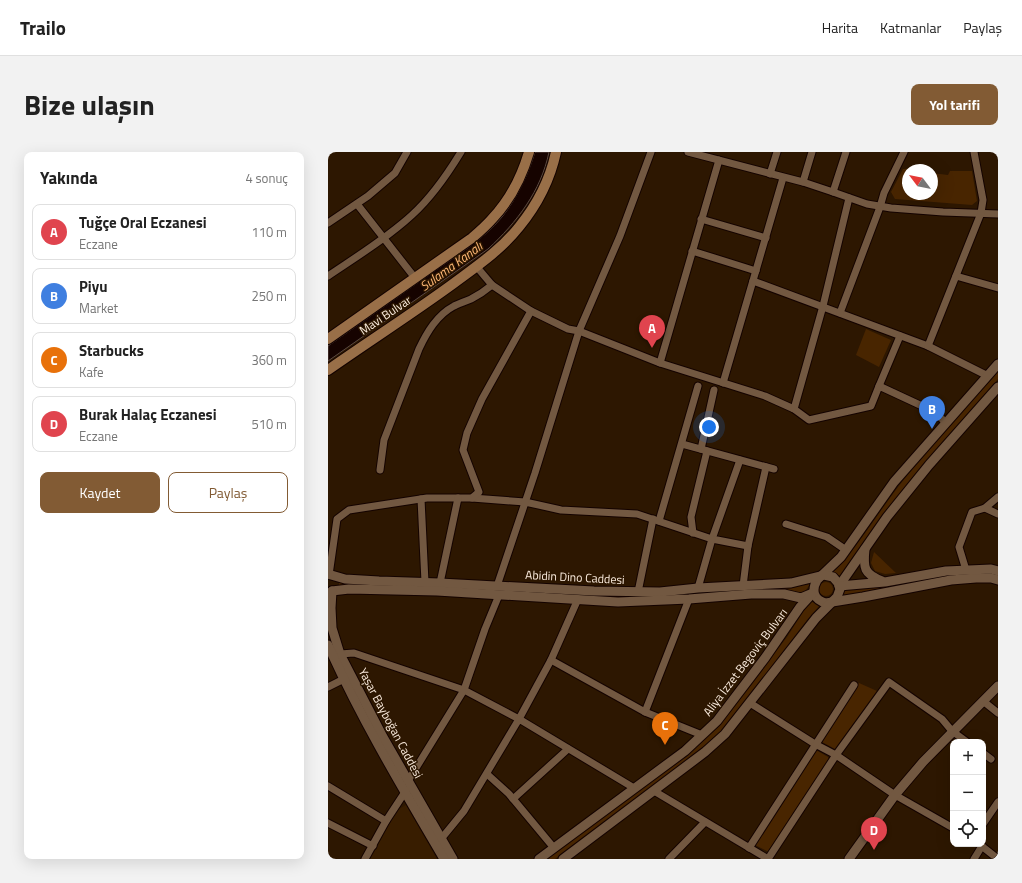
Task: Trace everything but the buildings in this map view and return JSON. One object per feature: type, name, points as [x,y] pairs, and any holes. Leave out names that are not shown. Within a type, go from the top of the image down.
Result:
[{"type":"main road","name":"Mavi Bulvar","points":[[328,339],[472,238],[492,220],[506,202],[517,183],[529,152]]},
{"type":"main road","name":"Mavi Bulvar","points":[[328,370],[476,266],[505,243],[531,212],[545,187],[553,167],[556,152]]},
{"type":"main road","points":[[998,364],[894,482],[846,550],[814,585],[813,593],[822,602],[826,602],[863,597],[952,580],[976,578],[991,578],[998,580]]},
{"type":"main road","points":[[563,859],[705,752],[725,734],[816,618],[839,594],[840,586],[887,517],[925,470],[998,387]]},
{"type":"main road","points":[[866,548],[864,561],[865,570],[872,577],[886,582]]},
{"type":"main road","points":[[840,586],[886,582],[946,571],[991,569],[998,571]]},
{"type":"main road","name":"Abidin Dino Caddesi","points":[[328,575],[345,579],[440,583],[578,599],[618,602],[689,599],[751,594],[784,594],[801,598],[813,593]]},
{"type":"main road","name":"Yaşar Bayboğan Caddesi","points":[[328,575],[332,576],[335,582],[330,592],[334,656],[344,679],[405,792],[444,859]]},
{"type":"main road","points":[[820,577],[829,575],[837,580],[840,586]]},
{"type":"main road","name":"Abidin Dino Caddesi","points":[[330,592],[349,590],[660,592],[698,588],[791,583],[820,577]]},
{"type":"main road","name":"Aliya İzzet Begoviç Bulvarı","points":[[539,859],[702,736],[717,721],[765,658],[800,607],[813,593]]},
{"type":"main road","name":"Yaşar Bayboğan Caddesi","points":[[328,645],[453,859]]},
{"type":"main road","points":[[850,859],[895,795],[923,762],[998,686]]},
{"type":"street","points":[[328,223],[368,196],[395,173],[407,152]]},
{"type":"street","points":[[328,276],[384,237],[412,215],[432,193],[461,152]]},
{"type":"street","points":[[408,781],[464,690],[498,590],[579,331],[620,236],[651,152]]},
{"type":"street","points":[[688,152],[803,182],[867,204],[943,212],[998,214]]},
{"type":"street","points":[[770,174],[777,152]]},
{"type":"street","points":[[803,182],[812,152]]},
{"type":"street","points":[[833,192],[846,152]]},
{"type":"street","points":[[840,313],[884,194],[904,152]]},
{"type":"street","points":[[928,346],[982,214],[983,200],[974,152]]},
{"type":"street","points":[[660,363],[719,160]]},
{"type":"street","points":[[723,383],[783,178]]},
{"type":"street","points":[[794,409],[823,306],[849,198]]},
{"type":"street","points":[[357,204],[415,278]]},
{"type":"street","points":[[701,219],[766,238]]},
{"type":"street","points":[[692,251],[756,271]]},
{"type":"street","points":[[476,266],[492,285],[531,310],[568,328],[660,363],[765,396],[794,409],[809,420],[871,406],[900,336]]},
{"type":"street","points":[[956,276],[998,288]]},
{"type":"street","points":[[753,281],[928,346],[988,376]]},
{"type":"street","points":[[380,470],[384,440],[419,349],[426,335],[446,311],[478,295],[492,285]]},
{"type":"street","points":[[472,498],[479,492],[463,450],[467,433],[482,399],[531,310]]},
{"type":"street","points":[[638,592],[656,520],[682,444],[698,386]]},
{"type":"street","points":[[879,386],[935,412],[946,423]]},
{"type":"street","points":[[693,532],[692,517],[714,390]]},
{"type":"street","points":[[682,444],[774,469]]},
{"type":"street","points":[[698,588],[712,539],[740,460]]},
{"type":"street","points":[[743,586],[748,546],[766,467]]},
{"type":"street","points":[[966,570],[959,547],[972,512],[985,508],[998,497]]},
{"type":"street","points":[[440,583],[458,498]]},
{"type":"street","points":[[328,575],[337,519],[349,510],[421,499],[472,498],[525,502],[561,510],[637,514],[712,539],[748,546]]},
{"type":"street","points":[[421,499],[425,582]]},
{"type":"street","points":[[985,508],[998,514]]},
{"type":"street","points":[[786,524],[827,537],[846,550]]},
{"type":"street","points":[[328,557],[334,544]]},
{"type":"street","points":[[441,839],[464,811],[519,719],[550,660],[578,599]]},
{"type":"street","points":[[645,712],[689,599]]},
{"type":"street","points":[[334,656],[354,653],[464,690],[519,719],[634,788]]},
{"type":"street","points":[[550,660],[645,712],[702,736]]},
{"type":"street","points":[[328,687],[344,679]]},
{"type":"street","points":[[654,791],[768,859],[836,755],[889,682],[942,719],[952,731],[963,739]]},
{"type":"street","points":[[749,848],[854,685]]},
{"type":"street","points":[[983,701],[998,713]]},
{"type":"street","points":[[750,703],[815,744],[836,755],[895,795],[950,826]]},
{"type":"street","points":[[513,799],[568,749]]},
{"type":"street","points":[[986,756],[991,759]]},
{"type":"street","points":[[487,774],[513,799],[554,848]]},
{"type":"street","points":[[328,786],[386,822]]},
{"type":"street","points":[[365,859],[405,792]]},
{"type":"street","points":[[986,820],[998,802]]},
{"type":"street","points":[[669,859],[705,822]]},
{"type":"street","points":[[328,823],[373,846]]},
{"type":"street","points":[[974,859],[979,847]]},
{"type":"street","points":[[983,847],[996,857],[998,848]]},
{"type":"shaded area","points":[[902,171],[902,200],[895,199],[891,192]]},
{"type":"shaded area","points":[[950,171],[972,171],[977,201],[972,205],[908,200],[938,200],[938,174],[948,175]]},
{"type":"shaded area","points":[[866,329],[891,340],[879,367],[856,355]]},
{"type":"shaded area","points":[[998,372],[998,379],[921,467],[884,513],[840,576],[833,572],[859,542],[910,472]]},
{"type":"shaded area","points":[[874,552],[896,573],[885,574],[875,571],[871,563]]},
{"type":"shaded area","points":[[978,572],[859,594],[841,596],[846,587]]},
{"type":"shaded area","points":[[339,581],[634,596],[776,588],[810,584],[804,593],[776,590],[634,598],[339,587]]},
{"type":"shaded area","points":[[823,582],[829,582],[833,586],[833,592],[829,596],[823,596],[819,592],[819,586]]},
{"type":"shaded area","points":[[810,601],[820,605],[725,727],[701,750],[555,859],[547,859],[697,746],[720,725],[787,637]]},
{"type":"shaded area","points":[[859,683],[877,691],[835,749],[821,740]]},
{"type":"shaded area","points":[[816,750],[828,757],[829,760],[769,852],[755,845]]},
{"type":"shaded area","points":[[406,805],[437,859],[369,859],[397,810]]},
{"type":"water","name":"Sulama Kanalı","points":[[535,152],[549,152],[540,180],[534,193],[518,217],[499,239],[488,249],[328,361],[328,346],[469,247],[495,225],[517,194]]},
{"type":"place","name":"Tuğçe Oral Eczanesi","points":[[652,348]]},
{"type":"place","name":"Piyu","points":[[932,429]]},
{"type":"place","name":"Starbucks","points":[[665,745]]},
{"type":"place","name":"Burak Halaç Eczanesi","points":[[874,850]]}]
